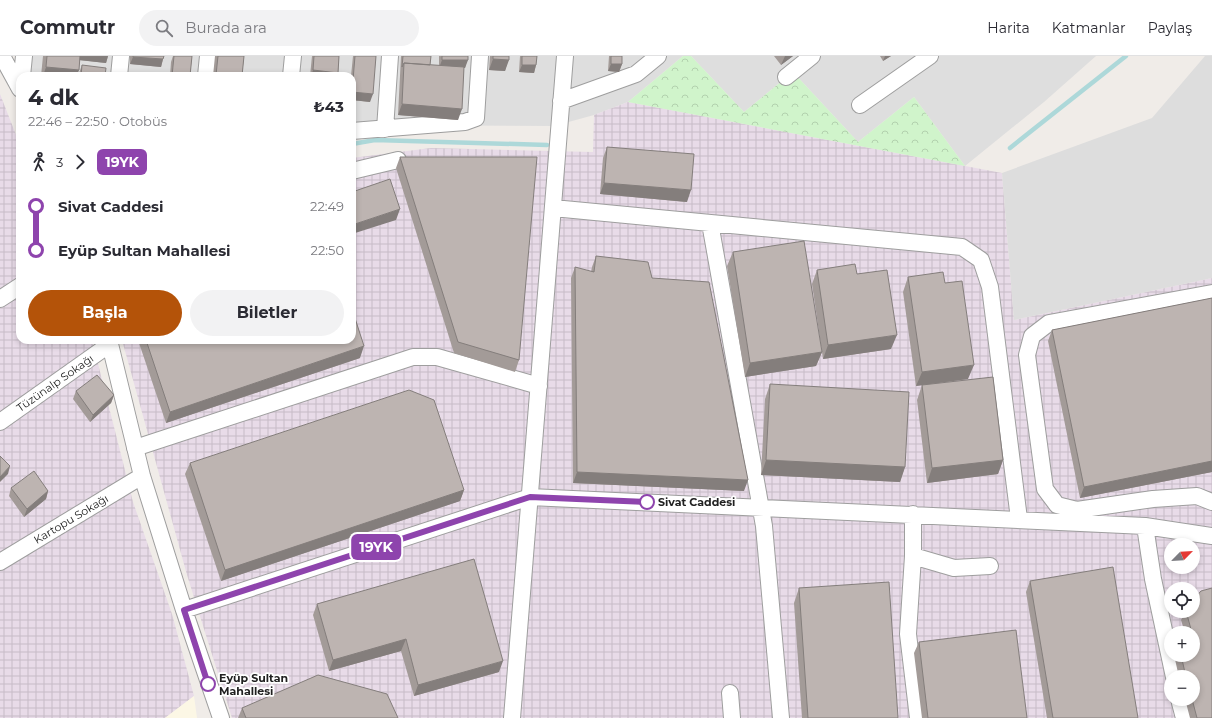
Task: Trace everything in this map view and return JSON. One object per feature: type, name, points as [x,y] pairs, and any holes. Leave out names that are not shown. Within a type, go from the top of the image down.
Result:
[{"type":"street","points":[[2,56],[16,82]]},
{"type":"street","points":[[22,72],[24,56]]},
{"type":"street","points":[[119,72],[121,56]]},
{"type":"street","points":[[206,72],[208,56]]},
{"type":"street","points":[[292,72],[293,56]]},
{"type":"street","points":[[385,129],[390,56]]},
{"type":"street","points":[[356,131],[465,122],[476,118],[480,56]]},
{"type":"street","points":[[512,718],[565,56]]},
{"type":"street","points":[[561,101],[636,74],[658,56]]},
{"type":"street","points":[[786,77],[812,56]]},
{"type":"street","points":[[860,105],[930,56]]},
{"type":"street","points":[[356,170],[398,160]]},
{"type":"street","points":[[553,208],[962,247],[981,260],[990,287],[1019,520]]},
{"type":"street","points":[[710,223],[759,507],[764,526],[781,718]]},
{"type":"street","points":[[0,299],[16,289]]},
{"type":"street","points":[[1212,293],[1049,323],[1032,336],[1027,355],[1045,489],[1057,505],[1077,510],[1153,499],[1197,496],[1212,502]]},
{"type":"street","name":"Tüzünalp Sokağı","points":[[0,422],[107,344]]},
{"type":"street","points":[[110,344],[142,476],[213,699],[221,718]]},
{"type":"street","points":[[135,448],[413,357],[437,357],[539,386]]},
{"type":"street","name":"Kartopu Sokağı","points":[[0,562],[142,476]]},
{"type":"street","points":[[184,610],[530,497],[1145,526],[1212,536]]},
{"type":"street","points":[[913,514],[913,556],[908,634],[918,718]]},
{"type":"street","points":[[1145,526],[1153,579],[1172,670]]},
{"type":"street","points":[[913,556],[954,568],[990,566]]},
{"type":"street","points":[[730,692],[732,718]]},
{"type":"street","points":[[213,699],[216,718]]},
{"type":"street","points":[[1181,706],[1184,718]]},
{"type":"shaded area","points":[[22,56],[683,56],[628,102],[594,115],[554,126],[356,125],[356,72],[28,72]]},
{"type":"shaded area","points":[[691,56],[1096,56],[1044,102],[965,166],[914,97],[858,142],[793,72],[744,112]]},
{"type":"shaded area","points":[[1205,56],[1212,56],[1212,278],[1014,320],[1002,173],[1152,118]]},
{"type":"shaded area","points":[[0,94],[16,135],[16,344],[93,344],[133,502],[172,614],[194,696],[165,718],[0,718]]},
{"type":"shaded area","points":[[628,102],[1002,173],[1014,320],[1212,278],[1212,718],[232,718],[187,575],[123,344],[356,344],[356,157],[431,148],[593,152],[594,115]]},
{"type":"shaded area","points":[[194,696],[197,718],[165,718]]},
{"type":"green space","points":[[683,56],[691,56],[744,112],[793,72],[858,142],[914,97],[965,166],[628,102]]},
{"type":"building","points":[[47,56],[80,56],[79,70],[46,67]]},
{"type":"building","points":[[133,56],[164,56],[163,59]]},
{"type":"building","points":[[174,56],[192,56],[190,72],[172,72]]},
{"type":"building","points":[[218,56],[244,56],[242,72],[216,72]]},
{"type":"building","points":[[314,56],[339,56],[338,72],[313,70]]},
{"type":"building","points":[[355,56],[376,56],[373,94],[356,92],[356,72],[354,72]]},
{"type":"building","points":[[403,56],[431,56],[430,65],[404,63],[402,67]]},
{"type":"building","points":[[442,56],[468,56],[468,60],[442,60]]},
{"type":"building","points":[[493,56],[509,56],[509,60],[493,59]]},
{"type":"building","points":[[522,56],[537,56],[536,65],[522,65]]},
{"type":"building","points":[[611,56],[622,56],[622,64],[611,64]]},
{"type":"building","points":[[404,63],[464,67],[462,109],[402,104]]},
{"type":"building","points":[[82,65],[106,68],[106,72],[81,72]]},
{"type":"building","points":[[607,147],[694,154],[691,190],[604,183]]},
{"type":"building","points":[[400,157],[537,157],[519,360],[458,342]]},
{"type":"building","points":[[390,179],[400,209],[356,224],[356,191]]},
{"type":"building","points":[[804,241],[822,352],[750,363],[733,252]]},
{"type":"building","points":[[596,256],[648,262],[652,278],[709,282],[748,480],[577,472],[575,267],[594,272]]},
{"type":"building","points":[[855,264],[857,274],[887,270],[897,335],[828,345],[817,270]]},
{"type":"building","points":[[943,272],[945,283],[962,281],[974,365],[922,372],[908,277]]},
{"type":"building","points":[[1212,298],[1212,461],[1084,487],[1052,330]]},
{"type":"building","points":[[356,321],[364,346],[170,412],[147,344],[356,344]]},
{"type":"building","points":[[97,375],[114,395],[93,415],[76,391]]},
{"type":"building","points":[[993,377],[1003,460],[932,468],[922,385]]},
{"type":"building","points":[[770,384],[909,392],[905,467],[766,460]]},
{"type":"building","points":[[409,390],[434,400],[464,490],[225,570],[190,463]]},
{"type":"building","points":[[0,456],[10,466],[0,477]]},
{"type":"building","points":[[34,471],[48,491],[27,509],[11,488]]},
{"type":"building","points":[[474,559],[503,661],[418,685],[406,639],[333,660],[317,604]]},
{"type":"building","points":[[1113,567],[1138,718],[1053,718],[1030,581]]},
{"type":"building","points":[[889,582],[898,718],[808,718],[799,588]]},
{"type":"building","points":[[1212,588],[1212,718],[1197,718],[1194,706],[1200,706],[1200,670],[1184,670],[1183,662],[1200,662],[1200,626],[1190,626],[1188,618],[1200,618],[1201,591]]},
{"type":"building","points":[[1016,630],[1027,718],[928,718],[919,642]]},
{"type":"building","points":[[318,675],[387,694],[398,718],[246,718],[242,708]]},
{"type":"waterway","points":[[1010,148],[1126,56]]},
{"type":"waterway","points":[[356,143],[375,140],[547,145]]},
{"type":"bus line","name":"19YK","points":[[208,684],[184,610],[530,497],[647,502]]},
{"type":"place","name":"Sivat Caddesi","points":[[647,502]]},
{"type":"place","name":"Eyüp Sultan Mahallesi","points":[[208,684]]}]
